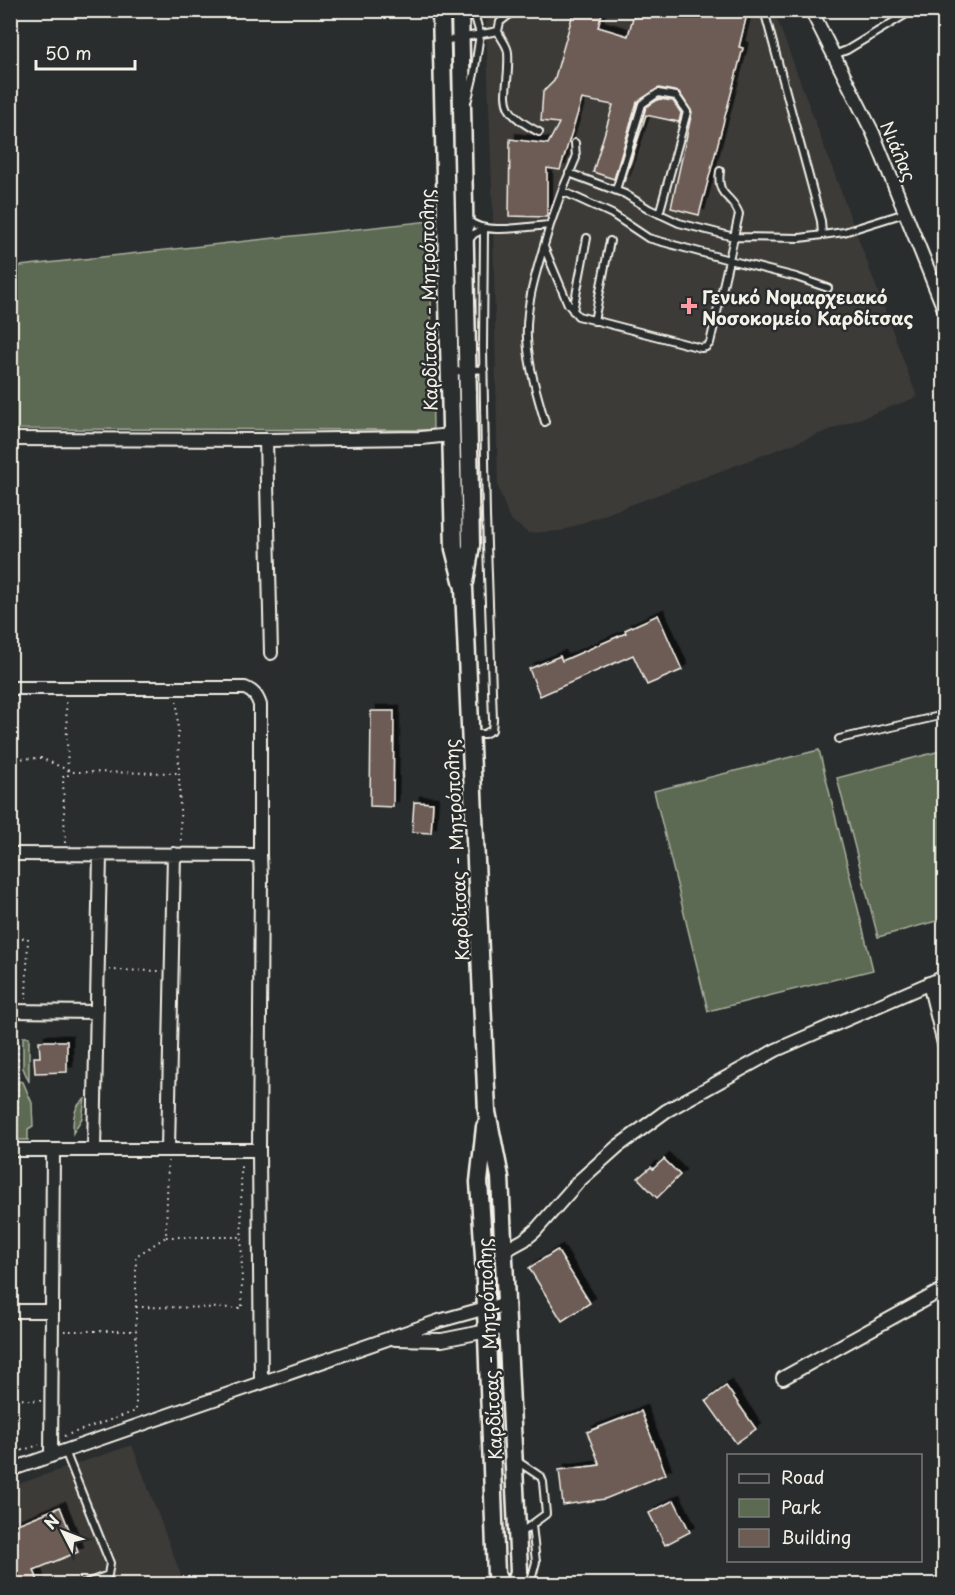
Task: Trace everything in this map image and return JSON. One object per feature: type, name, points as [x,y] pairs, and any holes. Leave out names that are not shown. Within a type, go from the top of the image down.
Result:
[{"type":"main road","name":"Καρδίτσας - Μητρόπολης","points":[[441,10],[457,348],[466,371],[471,545],[464,588]]},
{"type":"main road","name":"Καρδίτσας - Μητρόπολης","points":[[460,10],[464,247],[457,348],[449,372],[454,549],[464,588],[487,1112],[500,1177],[518,1535],[519,1571],[516,1584]]},
{"type":"main road","name":"Καρδίτσας - Μητρόπολης","points":[[487,1112],[479,1182],[496,1574],[500,1584]]},
{"type":"street","name":"Νιάλας","points":[[812,10],[873,133],[945,309]]},
{"type":"street","points":[[10,439],[266,440],[428,438],[451,435]]},
{"type":"street","points":[[266,440],[271,653]]},
{"type":"street","points":[[10,688],[244,688],[253,692],[258,698],[260,705],[261,878],[259,1150],[261,1383]]},
{"type":"street","points":[[10,854],[260,855]]},
{"type":"street","points":[[168,1149],[171,971],[178,854]]},
{"type":"street","points":[[94,1150],[100,855]]},
{"type":"street","points":[[504,1251],[535,1232],[579,1181],[617,1147],[666,1111],[776,1050],[945,977]]},
{"type":"street","points":[[929,983],[945,1044]]},
{"type":"street","points":[[18,1011],[97,1012]]},
{"type":"street","points":[[14,1150],[259,1150]]},
{"type":"street","points":[[51,1456],[53,1150]]},
{"type":"street","points":[[783,1378],[945,1289]]},
{"type":"street","points":[[10,1470],[439,1321],[505,1305]]},
{"type":"street","points":[[10,1311],[52,1311]]},
{"type":"street","points":[[388,1339],[442,1340],[507,1327]]},
{"type":"lane","points":[[462,110],[472,87],[480,34],[472,10]]},
{"type":"lane","points":[[515,10],[500,22],[498,31],[508,52],[506,103],[509,111],[521,123],[539,132]]},
{"type":"lane","points":[[764,10],[821,221],[822,235]]},
{"type":"lane","points":[[834,55],[847,50],[913,10]]},
{"type":"lane","points":[[941,10],[945,17]]},
{"type":"lane","points":[[441,41],[498,31]]},
{"type":"lane","points":[[616,190],[642,104],[658,93],[676,96],[687,112],[659,214]]},
{"type":"lane","points":[[544,422],[533,379],[527,332],[530,297],[550,225],[576,158],[575,143]]},
{"type":"lane","points":[[543,248],[573,311],[578,316],[701,348],[706,347],[710,344],[739,214],[721,190],[720,171]]},
{"type":"lane","points":[[569,174],[632,197],[659,214],[679,223],[734,237],[800,238],[844,232],[906,213]]},
{"type":"lane","points":[[562,191],[612,214],[648,238],[796,277],[828,288]]},
{"type":"lane","points":[[464,216],[473,225],[484,229]]},
{"type":"lane","points":[[464,247],[474,234],[484,229],[550,225]]},
{"type":"lane","points":[[471,734],[489,733],[493,725],[486,516],[483,348],[484,229]]},
{"type":"lane","points":[[573,311],[587,238]]},
{"type":"lane","points":[[594,321],[610,241]]},
{"type":"lane","points":[[457,348],[483,348]]},
{"type":"lane","points":[[449,372],[484,369]]},
{"type":"lane","points":[[839,739],[945,715]]},
{"type":"lane","points":[[65,1451],[110,1563],[108,1575],[84,1584]]},
{"type":"lane","points":[[514,1459],[541,1477],[546,1514],[518,1535]]},
{"type":"lane","points":[[530,1584],[536,1562],[532,1525]]},
{"type":"path","points":[[65,689],[68,771],[68,777],[63,777],[65,855]]},
{"type":"path","points":[[177,689],[178,854]]},
{"type":"path","points":[[10,759],[41,758],[68,771],[179,773]]},
{"type":"path","points":[[10,938],[28,938],[18,1011],[14,1150]]},
{"type":"path","points":[[97,970],[171,971]]},
{"type":"path","points":[[166,1237],[168,1149]]},
{"type":"path","points":[[136,1307],[242,1308],[241,1150]]},
{"type":"path","points":[[10,1454],[136,1411],[136,1256],[166,1237],[241,1237]]},
{"type":"path","points":[[51,1330],[136,1330]]},
{"type":"path","points":[[10,1398],[51,1401]]},
{"type":"shaded area","name":"Γενικό Νομαρχειακό Νοσοκομείο Καρδίτσας","points":[[506,10],[774,11],[917,397],[561,531],[528,533],[509,518],[498,486],[493,214],[486,21]]},
{"type":"shaded area","points":[[132,1445],[182,1578],[165,1584],[11,1584],[10,1487]]},
{"type":"green space","points":[[430,221],[433,430],[11,429],[11,267]]},
{"type":"green space","points":[[819,750],[873,970],[708,1011],[654,791]]},
{"type":"green space","points":[[944,750],[944,919],[878,937],[837,778]]},
{"type":"green space","points":[[23,1037],[29,1037],[29,1082],[23,1068]]},
{"type":"green space","points":[[18,1081],[23,1082],[32,1103],[33,1126],[28,1129],[28,1140],[18,1140]]},
{"type":"green space","points":[[85,1099],[82,1118],[73,1133],[76,1110]]},
{"type":"building","points":[[574,10],[603,10],[598,27],[628,36],[635,10],[748,10],[739,47],[743,48],[699,215],[671,208],[692,112],[679,92],[659,88],[637,102],[614,179],[593,172],[613,105],[582,99],[560,170],[547,168],[547,217],[509,216],[510,139],[548,144],[559,123],[541,121],[543,92],[554,81]]},
{"type":"building","points":[[659,99],[673,101],[681,113],[679,122],[646,115],[624,182],[646,107]]},
{"type":"building","points":[[658,615],[682,670],[647,685],[633,655],[540,696],[529,669],[560,656],[562,661],[626,633],[625,630]]},
{"type":"building","points":[[371,711],[394,711],[393,807],[370,806]]},
{"type":"building","points":[[414,802],[433,803],[431,833],[412,832]]},
{"type":"building","points":[[39,1041],[67,1041],[67,1072],[35,1073],[34,1057],[40,1057]]},
{"type":"building","points":[[664,1159],[680,1175],[657,1198],[638,1178]]},
{"type":"building","points":[[557,1250],[590,1303],[562,1321],[529,1268]]},
{"type":"building","points":[[726,1386],[756,1429],[736,1443],[706,1401]]},
{"type":"building","points":[[641,1411],[666,1474],[605,1499],[563,1505],[559,1470],[600,1465],[587,1432]]},
{"type":"building","points":[[674,1500],[690,1532],[665,1545],[649,1513]]},
{"type":"building","points":[[60,1507],[78,1552],[34,1570],[39,1584],[10,1584],[10,1527]]},
{"type":"place","name":"Γενικό Νομαρχειακό Νοσοκομείο Καρδίτσας","points":[[689,306]]}]
